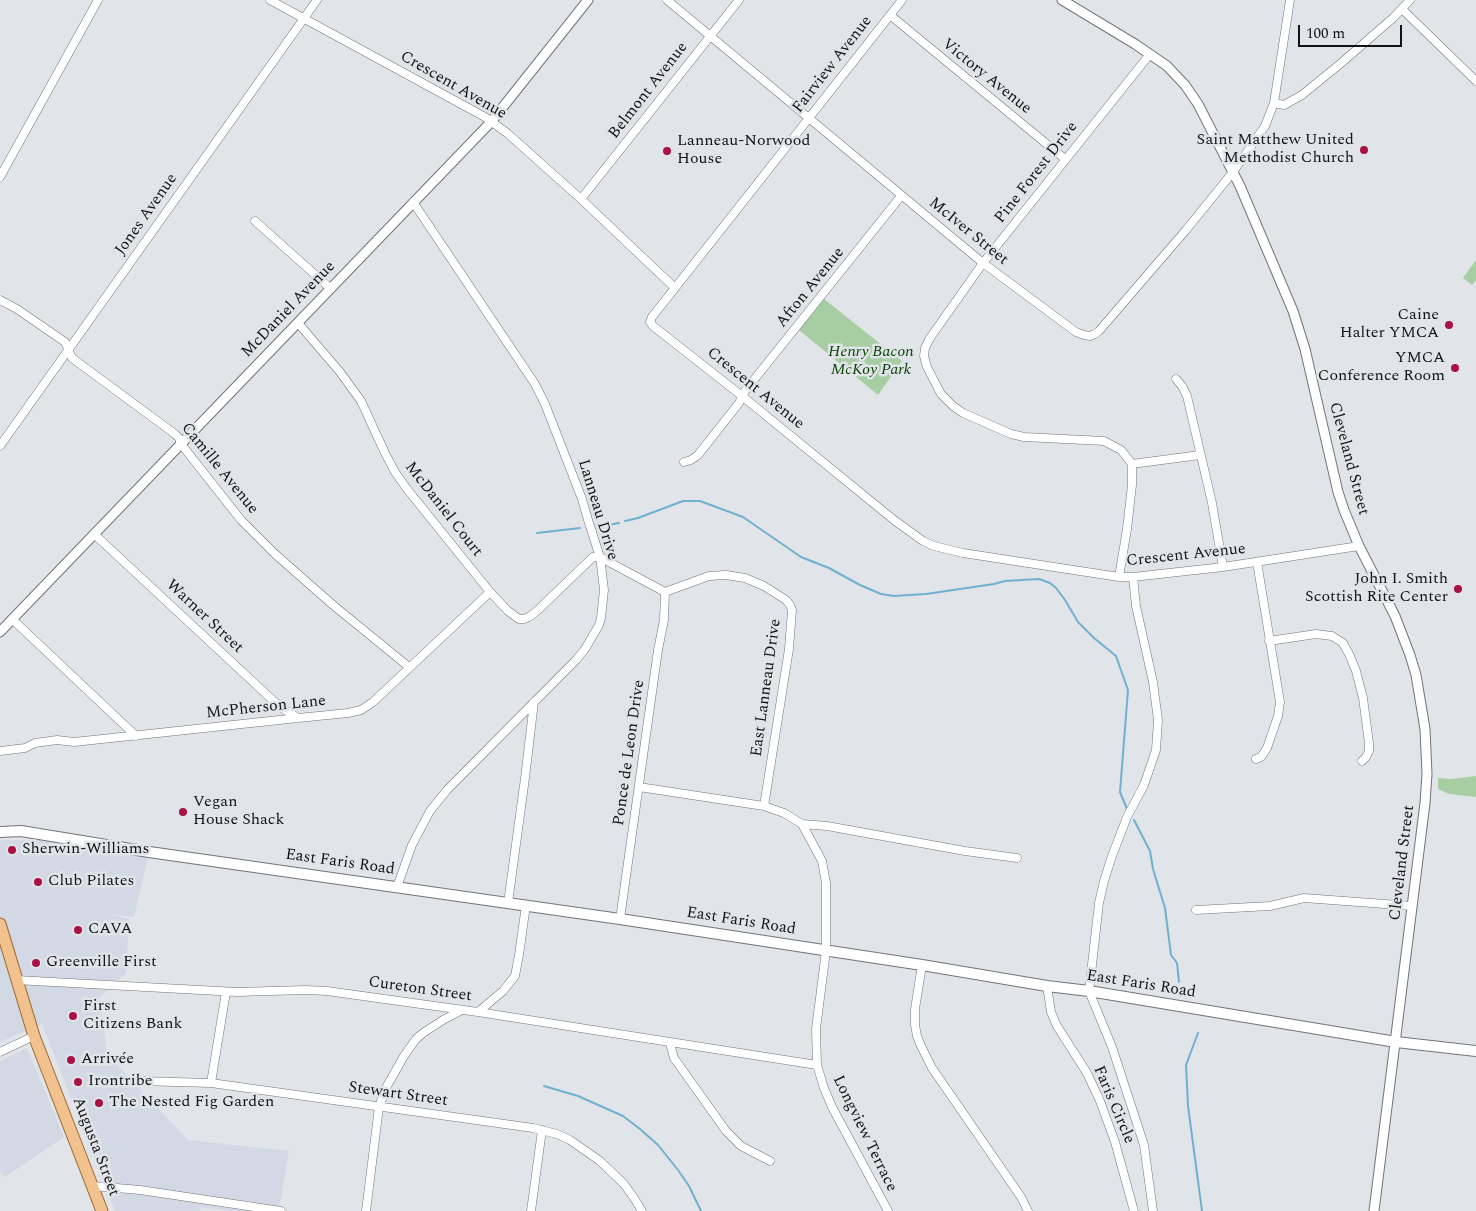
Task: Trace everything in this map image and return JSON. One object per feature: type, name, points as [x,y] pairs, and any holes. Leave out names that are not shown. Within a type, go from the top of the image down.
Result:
[{"type":"main road","name":"East Faris Road","points":[[0,832],[21,830],[149,852],[526,905],[922,965],[1396,1042],[1476,1051]]},
{"type":"main road","name":"Augusta Street","points":[[0,924],[34,1036],[102,1211]]},
{"type":"street","points":[[0,176],[98,0]]},
{"type":"street","name":"Crescent Avenue","points":[[270,0],[491,122],[507,133],[676,288],[652,318],[650,322],[653,326],[894,520],[934,546],[963,553],[1133,577],[1223,567],[1358,546]]},
{"type":"street","name":"Jones Avenue","points":[[0,446],[316,0]]},
{"type":"street","name":"McDaniel Avenue","points":[[0,632],[491,122],[588,0]]},
{"type":"street","name":"McIver Street","points":[[667,0],[983,263],[1084,336],[1095,334],[1186,230],[1233,172]]},
{"type":"street","name":"Belmont Avenue","points":[[581,199],[739,0]]},
{"type":"street","name":"Fairview Avenue","points":[[676,288],[902,0]]},
{"type":"street","name":"Cleveland Street","points":[[1062,0],[1076,4],[1167,66],[1198,104],[1240,186],[1283,287],[1300,332],[1338,492],[1358,546],[1395,616],[1416,675],[1425,729],[1426,803],[1374,1211]]},
{"type":"street","points":[[1233,172],[1265,126],[1274,104],[1290,0]]},
{"type":"street","points":[[1274,104],[1282,106],[1302,95],[1340,64],[1410,0]]},
{"type":"street","points":[[1402,9],[1476,81]]},
{"type":"street","name":"Victory Avenue","points":[[890,15],[1065,159]]},
{"type":"street","name":"Pine Forest Drive","points":[[1132,464],[1121,450],[1104,441],[1024,437],[1011,434],[963,413],[946,400],[927,367],[924,356],[925,348],[930,338],[983,263],[1150,54]]},
{"type":"street","name":"Afton Avenue","points":[[684,462],[698,455],[739,403],[742,396],[902,196]]},
{"type":"street","name":"Lanneau Drive","points":[[397,887],[412,846],[430,811],[447,790],[585,649],[599,625],[604,590],[600,557],[582,499],[554,425],[535,384],[414,202]]},
{"type":"street","points":[[255,221],[330,288]]},
{"type":"street","name":"Camille Avenue","points":[[0,300],[65,342],[72,358],[175,434],[231,508],[261,540],[333,605],[409,667]]},
{"type":"street","name":"McDaniel Court","points":[[298,323],[362,401],[385,454],[403,483],[490,592],[514,616],[519,619],[529,617],[584,564],[593,557],[600,557]]},
{"type":"street","points":[[1176,379],[1187,396],[1212,504],[1223,567]]},
{"type":"street","points":[[1119,576],[1127,529],[1132,485],[1132,464],[1200,455]]},
{"type":"street","name":"Warner Street","points":[[94,534],[279,706],[298,718]]},
{"type":"street","points":[[600,557],[665,592]]},
{"type":"street","points":[[1256,759],[1261,757],[1267,748],[1280,709],[1280,696],[1269,641],[1257,562]]},
{"type":"street","name":"East Lanneau Drive","points":[[665,592],[708,576],[726,575],[745,578],[764,586],[790,605],[792,610],[789,649],[764,806]]},
{"type":"street","points":[[1089,992],[1099,903],[1104,881],[1127,817],[1144,785],[1156,750],[1158,720],[1153,682],[1136,606],[1133,577]]},
{"type":"street","name":"McPherson Lane","points":[[0,751],[25,748],[35,743],[57,740],[74,742],[136,736],[361,710],[373,702],[490,592]]},
{"type":"street","name":"Ponce de Leon Drive","points":[[620,919],[658,650],[664,620],[665,592]]},
{"type":"street","points":[[12,620],[136,736]]},
{"type":"street","points":[[1269,641],[1316,634],[1332,636],[1342,643],[1350,656],[1363,698],[1369,751],[1362,761]]},
{"type":"street","points":[[508,903],[534,702]]},
{"type":"street","points":[[639,787],[764,806],[784,813],[802,824],[827,826],[965,851],[1017,858]]},
{"type":"street","name":"Longview Terrace","points":[[802,824],[818,852],[824,867],[826,883],[826,951],[816,1029],[817,1065],[832,1107],[888,1211]]},
{"type":"street","points":[[1196,910],[1270,906],[1304,898],[1412,906]]},
{"type":"street","points":[[478,1012],[503,991],[515,976],[520,955],[526,905]]},
{"type":"street","points":[[922,965],[915,1009],[915,1025],[921,1046],[932,1068],[1021,1197],[1028,1211]]},
{"type":"street","name":"Cureton Street","points":[[16,980],[226,992],[327,991],[478,1012],[817,1065]]},
{"type":"street","name":"Faris Circle","points":[[1047,986],[1051,1012],[1057,1026],[1086,1073],[1100,1101],[1115,1142],[1134,1211]]},
{"type":"street","points":[[211,1083],[226,992]]},
{"type":"street","name":"Faris Circle","points":[[1089,992],[1112,1048],[1144,1145],[1153,1211]]},
{"type":"street","points":[[366,1211],[379,1107],[387,1086],[416,1039],[430,1028],[462,1010]]},
{"type":"street","points":[[0,1052],[34,1036]]},
{"type":"street","points":[[670,1043],[674,1058],[730,1135],[741,1146],[770,1161]]},
{"type":"street","name":"Stewart Street","points":[[140,1081],[211,1083],[542,1130],[570,1140],[600,1161],[624,1184],[642,1211]]},
{"type":"street","points":[[531,1211],[542,1130]]},
{"type":"street","points":[[93,1186],[140,1190],[281,1211]]},
{"type":"shaded area","points":[[0,840],[45,840],[148,857],[134,917],[107,914],[129,919],[126,973],[100,997],[107,1054],[188,1140],[289,1151],[279,1211],[230,1211],[201,1207],[200,1211],[115,1211],[42,1024],[0,1042]]},
{"type":"shaded area","points":[[27,1048],[64,1137],[4,1177],[0,1172],[0,1061]]},
{"type":"green space","points":[[1476,260],[1476,280],[1472,285],[1463,278]]},
{"type":"green space","name":"Henry Bacon McKoy Park","points":[[824,299],[902,361],[878,395],[799,330]]},
{"type":"green space","points":[[1476,776],[1476,797],[1449,794],[1438,789],[1438,778],[1451,779]]},
{"type":"waterway","points":[[625,521],[683,501],[700,501],[743,517],[801,557],[829,568],[881,594],[894,596],[926,594],[1005,581],[1039,579],[1050,583],[1065,600],[1078,622],[1116,656],[1128,690],[1120,792],[1127,809]]},
{"type":"waterway","points":[[603,526],[619,523]]},
{"type":"waterway","points":[[537,533],[580,528]]},
{"type":"waterway","points":[[1134,820],[1150,851],[1153,869],[1165,908],[1171,955],[1177,963],[1179,982]]},
{"type":"waterway","points":[[1198,1033],[1186,1065],[1188,1106],[1202,1211]]},
{"type":"waterway","points":[[544,1086],[578,1096],[623,1116],[640,1129],[658,1145],[678,1170],[689,1186],[701,1211]]},
{"type":"place","name":"Saint Matthew United Methodist Church","points":[[1364,150]]},
{"type":"place","name":"Lanneau-Norwood House","points":[[667,151]]},
{"type":"place","name":"Caine Halter YMCA","points":[[1449,325]]},
{"type":"place","name":"YMCA Conference Room","points":[[1455,368]]},
{"type":"place","name":"John I. Smith Scottish Rite Center","points":[[1458,589]]},
{"type":"place","name":"Vegan House Shack","points":[[183,812]]},
{"type":"place","name":"Sherwin-Williams","points":[[12,850]]},
{"type":"place","name":"Club Pilates","points":[[38,882]]},
{"type":"place","name":"CAVA","points":[[78,930]]},
{"type":"place","name":"Greenville First","points":[[36,963]]},
{"type":"place","name":"First Citizens Bank","points":[[73,1016]]},
{"type":"place","name":"Arrivée","points":[[71,1060]]},
{"type":"place","name":"Irontribe","points":[[78,1082]]},
{"type":"place","name":"The Nested Fig Garden","points":[[99,1103]]}]
